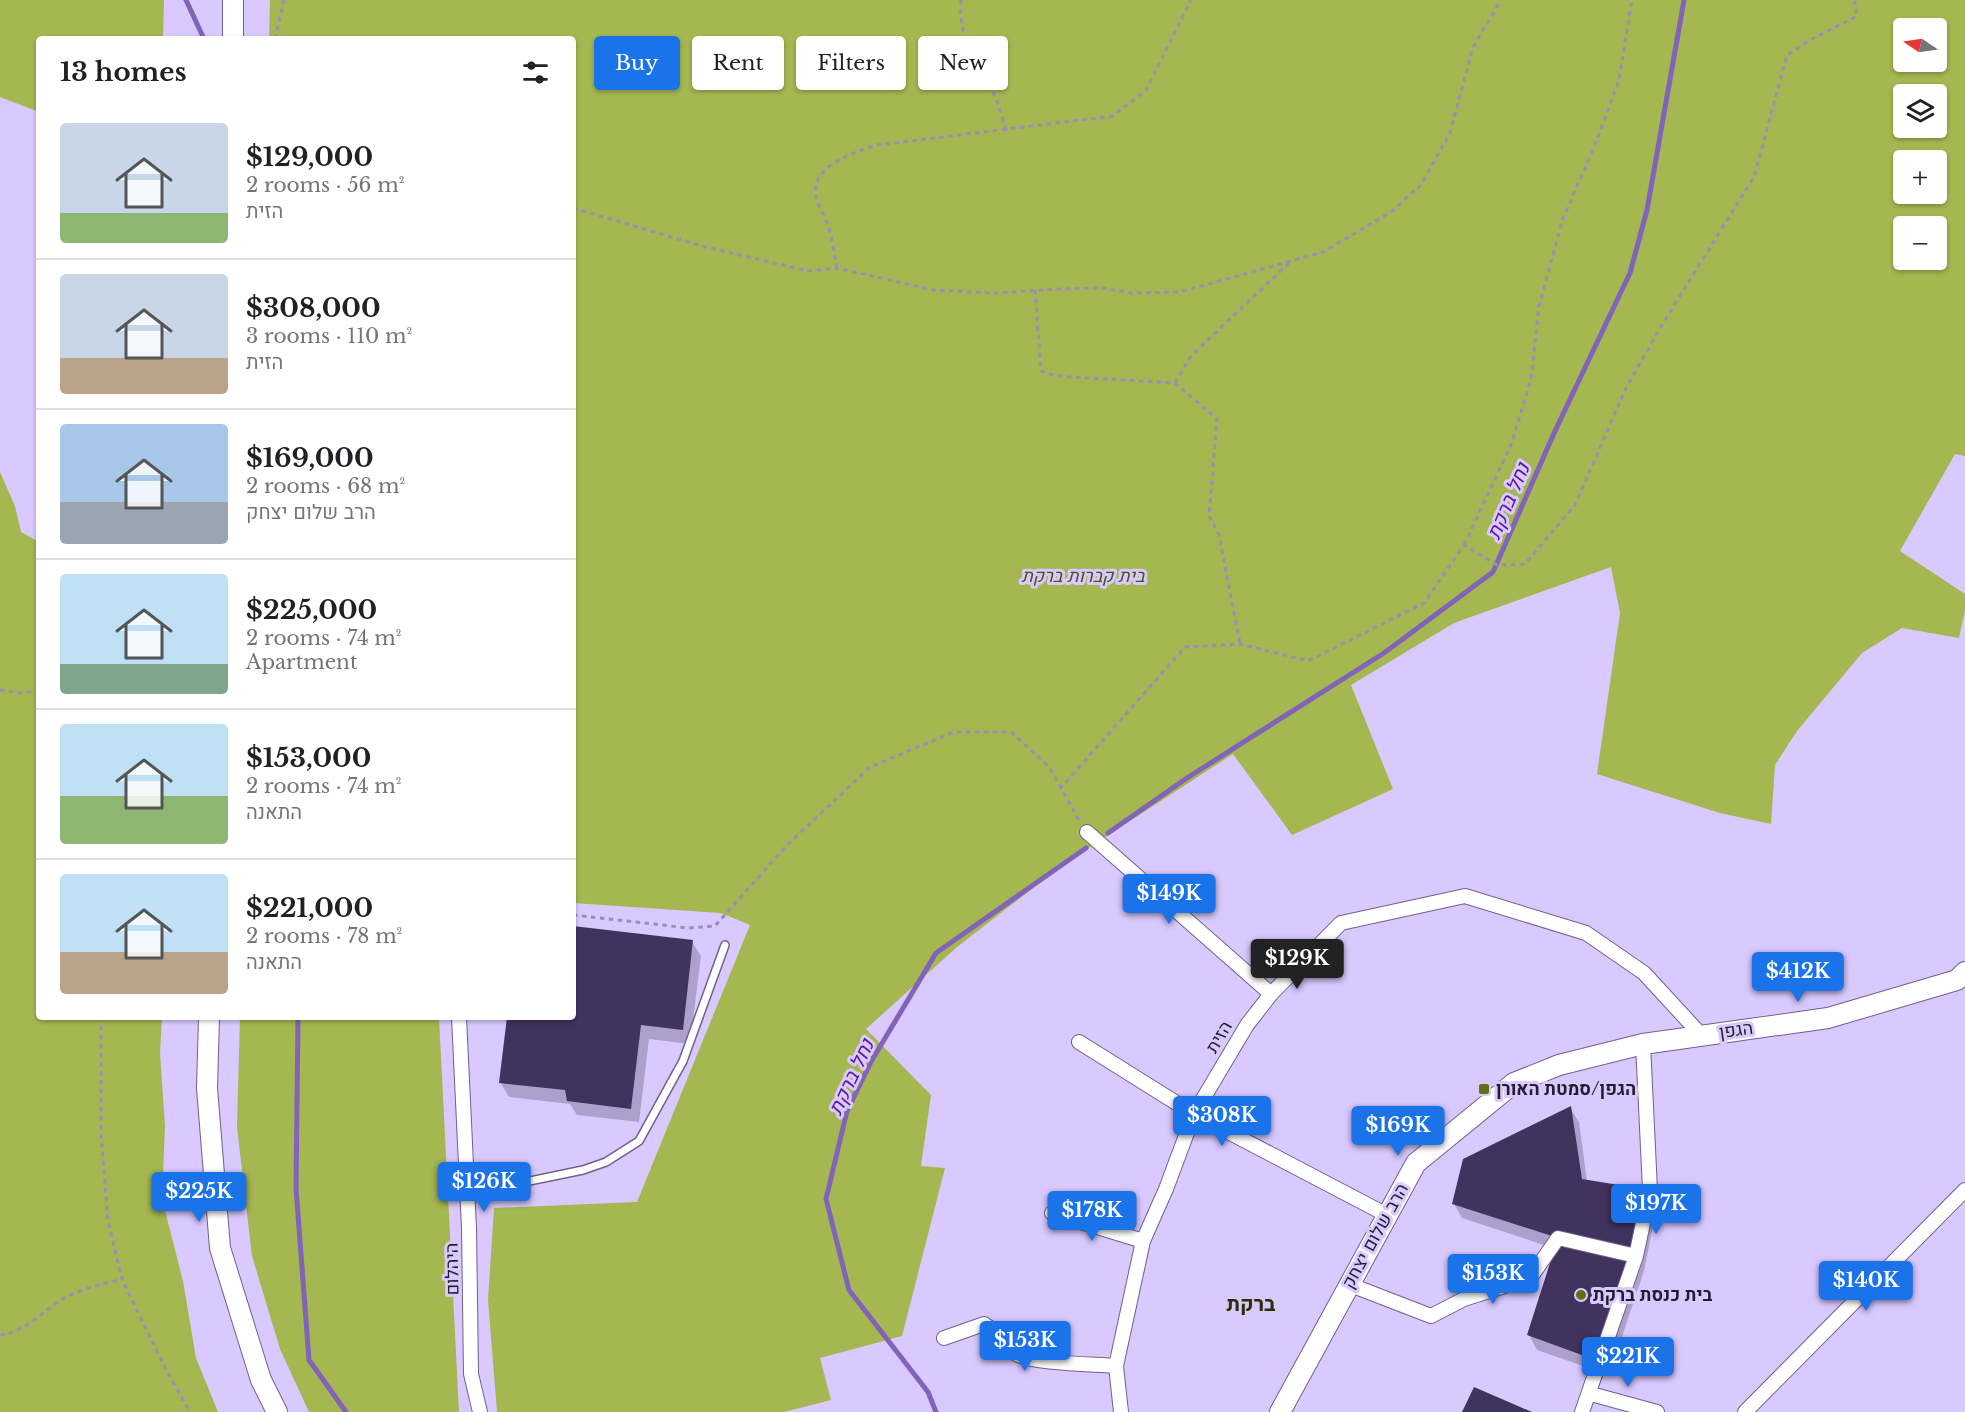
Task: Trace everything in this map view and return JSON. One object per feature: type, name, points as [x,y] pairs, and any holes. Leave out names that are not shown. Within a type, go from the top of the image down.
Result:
[{"type":"street","points":[[233,36],[234,0]]},
{"type":"street","points":[[1087,832],[1271,994]]},
{"type":"street","name":"הזית","points":[[1121,1412],[1116,1366],[1143,1241],[1166,1189],[1194,1114],[1247,1024],[1271,994],[1341,923],[1466,896],[1586,933],[1644,973],[1701,1035]]},
{"type":"street","name":"הגפן","points":[[1643,1044],[1828,1018],[1957,980],[1965,972]]},
{"type":"street","points":[[209,1020],[207,1088],[220,1248],[261,1380],[277,1412]]},
{"type":"street","name":"היהלום","points":[[459,1020],[467,1194],[471,1374],[480,1412]]},
{"type":"street","points":[[1079,1042],[1194,1114],[1387,1215]]},
{"type":"street","points":[[1582,1412],[1591,1394],[1636,1256],[1650,1190],[1643,1044]]},
{"type":"street","name":"הרב שלום יצחק","points":[[1280,1412],[1416,1163],[1514,1083],[1558,1065],[1643,1044]]},
{"type":"street","points":[[1745,1412],[1965,1190]]},
{"type":"street","points":[[1052,1213],[1143,1241]]},
{"type":"street","points":[[1348,1284],[1431,1316],[1464,1299],[1530,1278],[1557,1238],[1636,1256]]},
{"type":"street","points":[[944,1338],[984,1324],[996,1331],[1014,1353],[1050,1361],[1116,1366]]},
{"type":"street","points":[[1591,1394],[1656,1412]]},
{"type":"lane","points":[[467,1194],[583,1170],[606,1162],[639,1141],[683,1061],[725,945]]},
{"type":"path","points":[[276,36],[284,0]]},
{"type":"path","points":[[961,0],[959,18],[964,38],[996,98],[1006,130]]},
{"type":"path","points":[[837,268],[828,225],[816,198],[816,188],[825,170],[849,153],[878,145],[1113,116],[1146,90],[1191,0]]},
{"type":"path","points":[[576,209],[702,246],[808,271],[837,268],[934,290],[993,293],[1102,288],[1131,293],[1180,292],[1323,252],[1391,212],[1421,185],[1450,133],[1473,47],[1501,0]]},
{"type":"path","points":[[1060,789],[1185,647],[1240,644],[1308,661],[1424,603],[1464,545],[1511,445],[1531,379],[1539,306],[1563,218],[1593,150],[1619,80],[1632,0]]},
{"type":"path","points":[[1464,545],[1497,565],[1525,564],[1575,505],[1626,388],[1663,323],[1754,177],[1787,55],[1812,39],[1857,16],[1855,2],[1849,0]]},
{"type":"path","points":[[1175,383],[1191,356],[1290,262]]},
{"type":"path","points":[[1035,290],[1041,370],[1056,376],[1175,383],[1217,419],[1209,516],[1222,546],[1240,644]]},
{"type":"path","points":[[0,690],[20,693],[36,691]]},
{"type":"path","points":[[576,915],[688,928],[715,926],[787,845],[870,767],[954,732],[1011,732],[1049,767],[1087,832]]},
{"type":"path","points":[[101,1020],[100,1133],[108,1221],[122,1279],[165,1368],[190,1412]]},
{"type":"path","points":[[0,1335],[30,1325],[44,1311],[69,1295],[122,1279]]},
{"type":"green space","points":[[0,0],[164,0],[163,36],[36,36],[36,111],[0,97]]},
{"type":"green space","name":"בית קברות ברקת","points":[[270,0],[1965,0],[1965,456],[1955,454],[1900,551],[1965,594],[1965,610],[1959,638],[1902,628],[1862,653],[1797,731],[1775,765],[1771,824],[1720,813],[1597,774],[1620,613],[1611,567],[1454,623],[1351,685],[1393,789],[1292,835],[1233,754],[1064,864],[957,947],[866,1029],[931,1095],[921,1166],[945,1168],[902,1336],[820,1358],[831,1400],[784,1412],[497,1412],[488,1300],[494,1208],[637,1202],[750,925],[721,913],[576,903],[576,36],[269,36]]},
{"type":"green space","points":[[0,472],[15,506],[21,532],[36,540],[36,1020],[162,1020],[160,1053],[165,1126],[162,1199],[183,1281],[196,1358],[218,1412],[0,1412]]},
{"type":"green space","points":[[240,1020],[439,1020],[459,1412],[309,1412],[280,1349],[252,1256],[237,1127]]},
{"type":"building","points":[[576,926],[693,940],[683,1030],[641,1025],[631,1109],[567,1101],[565,1090],[499,1083],[507,1020],[576,1020]]},
{"type":"building","points":[[1571,1106],[1582,1179],[1650,1190],[1601,1362],[1527,1335],[1558,1238],[1452,1204],[1463,1159]]},
{"type":"building","points":[[1474,1387],[1532,1412],[1462,1412]]},
{"type":"waterway","points":[[186,0],[203,36]]},
{"type":"waterway","name":"נחל ברקת","points":[[1108,833],[1187,778],[1384,653],[1493,572],[1555,431],[1630,273],[1647,210],[1684,0]]},
{"type":"waterway","name":"נחל ברקת","points":[[936,1412],[928,1392],[849,1290],[826,1199],[847,1111],[872,1060],[936,953],[1086,848]]},
{"type":"waterway","points":[[298,1020],[296,1188],[309,1360],[346,1412]]},
{"type":"place","name":"הגפן/סמטת האורן","points":[[1484,1089]]},
{"type":"place","name":"בית כנסת ברקת","points":[[1581,1295]]},
{"type":"district","name":"ברקת","points":[[1251,1304]]}]
